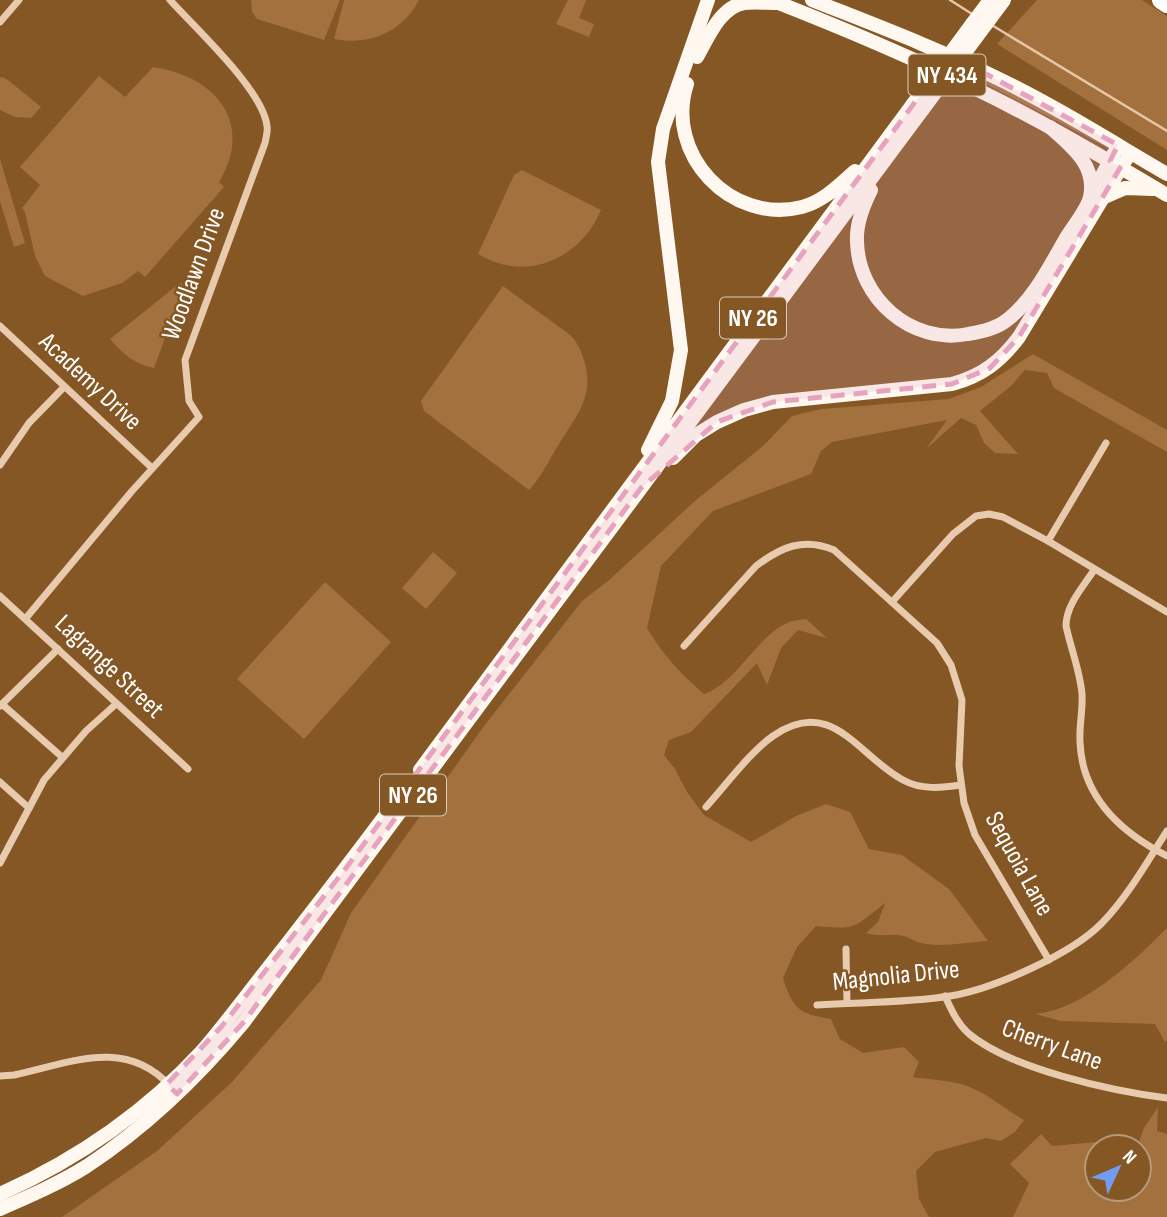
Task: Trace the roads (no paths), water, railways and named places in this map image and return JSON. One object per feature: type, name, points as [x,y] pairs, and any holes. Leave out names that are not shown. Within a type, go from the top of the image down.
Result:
[{"type":"highway","points":[[1161,0],[1167,4]]},
{"type":"main road","points":[[700,0],[701,16]]},
{"type":"main road","points":[[635,487],[672,401],[681,351],[658,162],[663,129],[708,0]]},
{"type":"main road","points":[[719,0],[696,57],[684,95],[681,115],[686,141],[696,163],[712,183],[739,201],[762,208],[786,209],[811,204],[826,196],[881,156]]},
{"type":"main road","name":"NY 434","points":[[812,0],[990,75],[1046,103],[1167,174]]},
{"type":"main road","name":"NY 26","points":[[918,107],[990,0]]},
{"type":"main road","name":"NY 26","points":[[0,1194],[57,1167],[100,1140],[211,1061],[243,1023],[881,156],[1004,0]]},
{"type":"main road","points":[[696,57],[724,14],[735,6],[774,1]]},
{"type":"main road","name":"NY 434","points":[[774,1],[923,64],[1050,127],[1162,192]]},
{"type":"main road","points":[[1050,127],[1086,164],[1095,198]]},
{"type":"main road","points":[[635,487],[696,435],[744,410],[773,402],[952,384],[990,368],[1019,337],[1124,149]]},
{"type":"main road","points":[[881,156],[860,218],[857,243],[860,267],[870,289],[884,308],[902,322],[938,335],[960,336],[975,333],[1008,320],[1037,288],[1095,198],[1125,188],[1162,192]]},
{"type":"main road","name":"NY 26","points":[[0,1209],[87,1166],[172,1089]]},
{"type":"street","points":[[0,22],[19,0]]},
{"type":"street","name":"Woodlawn Drive","points":[[26,618],[152,468],[200,417],[188,401],[185,360],[265,143],[267,127],[251,90],[170,0]]},
{"type":"street","name":"Academy Drive","points":[[0,326],[152,468]]},
{"type":"street","points":[[0,465],[29,423],[64,387]]},
{"type":"street","points":[[1048,541],[1107,443]]},
{"type":"street","points":[[892,602],[948,539],[969,520],[989,514],[1003,517],[1048,541],[1164,611],[1167,600]]},
{"type":"street","name":"Sequoia Lane","points":[[684,646],[756,566],[769,556],[790,545],[815,544],[834,550],[937,643],[951,665],[962,700],[959,766],[964,803],[975,835],[1049,960]]},
{"type":"street","points":[[1094,570],[1066,618],[1082,696],[1081,754],[1088,779],[1100,803],[1121,826],[1167,856]]},
{"type":"street","name":"Lagrange Street","points":[[0,596],[188,769]]},
{"type":"street","points":[[58,649],[1,705],[62,757]]},
{"type":"street","points":[[0,863],[44,780],[86,730],[116,704]]},
{"type":"street","points":[[706,807],[772,737],[787,728],[807,723],[821,723],[845,733],[903,780],[928,788],[961,785]]},
{"type":"street","points":[[0,782],[29,808]]},
{"type":"street","name":"Magnolia Drive","points":[[817,1005],[945,996],[987,985],[1049,960],[1068,950],[1103,922],[1121,902],[1167,831]]},
{"type":"street","points":[[846,949],[847,1003]]},
{"type":"street","name":"Cherry Lane","points":[[945,996],[965,1030],[1000,1053],[1074,1079],[1167,1098]]},
{"type":"street","points":[[0,1076],[107,1056],[140,1063],[157,1073],[172,1089]]},
{"type":"waterway","points":[[950,0],[972,14]]},
{"type":"waterway","points":[[990,24],[1167,131]]}]
